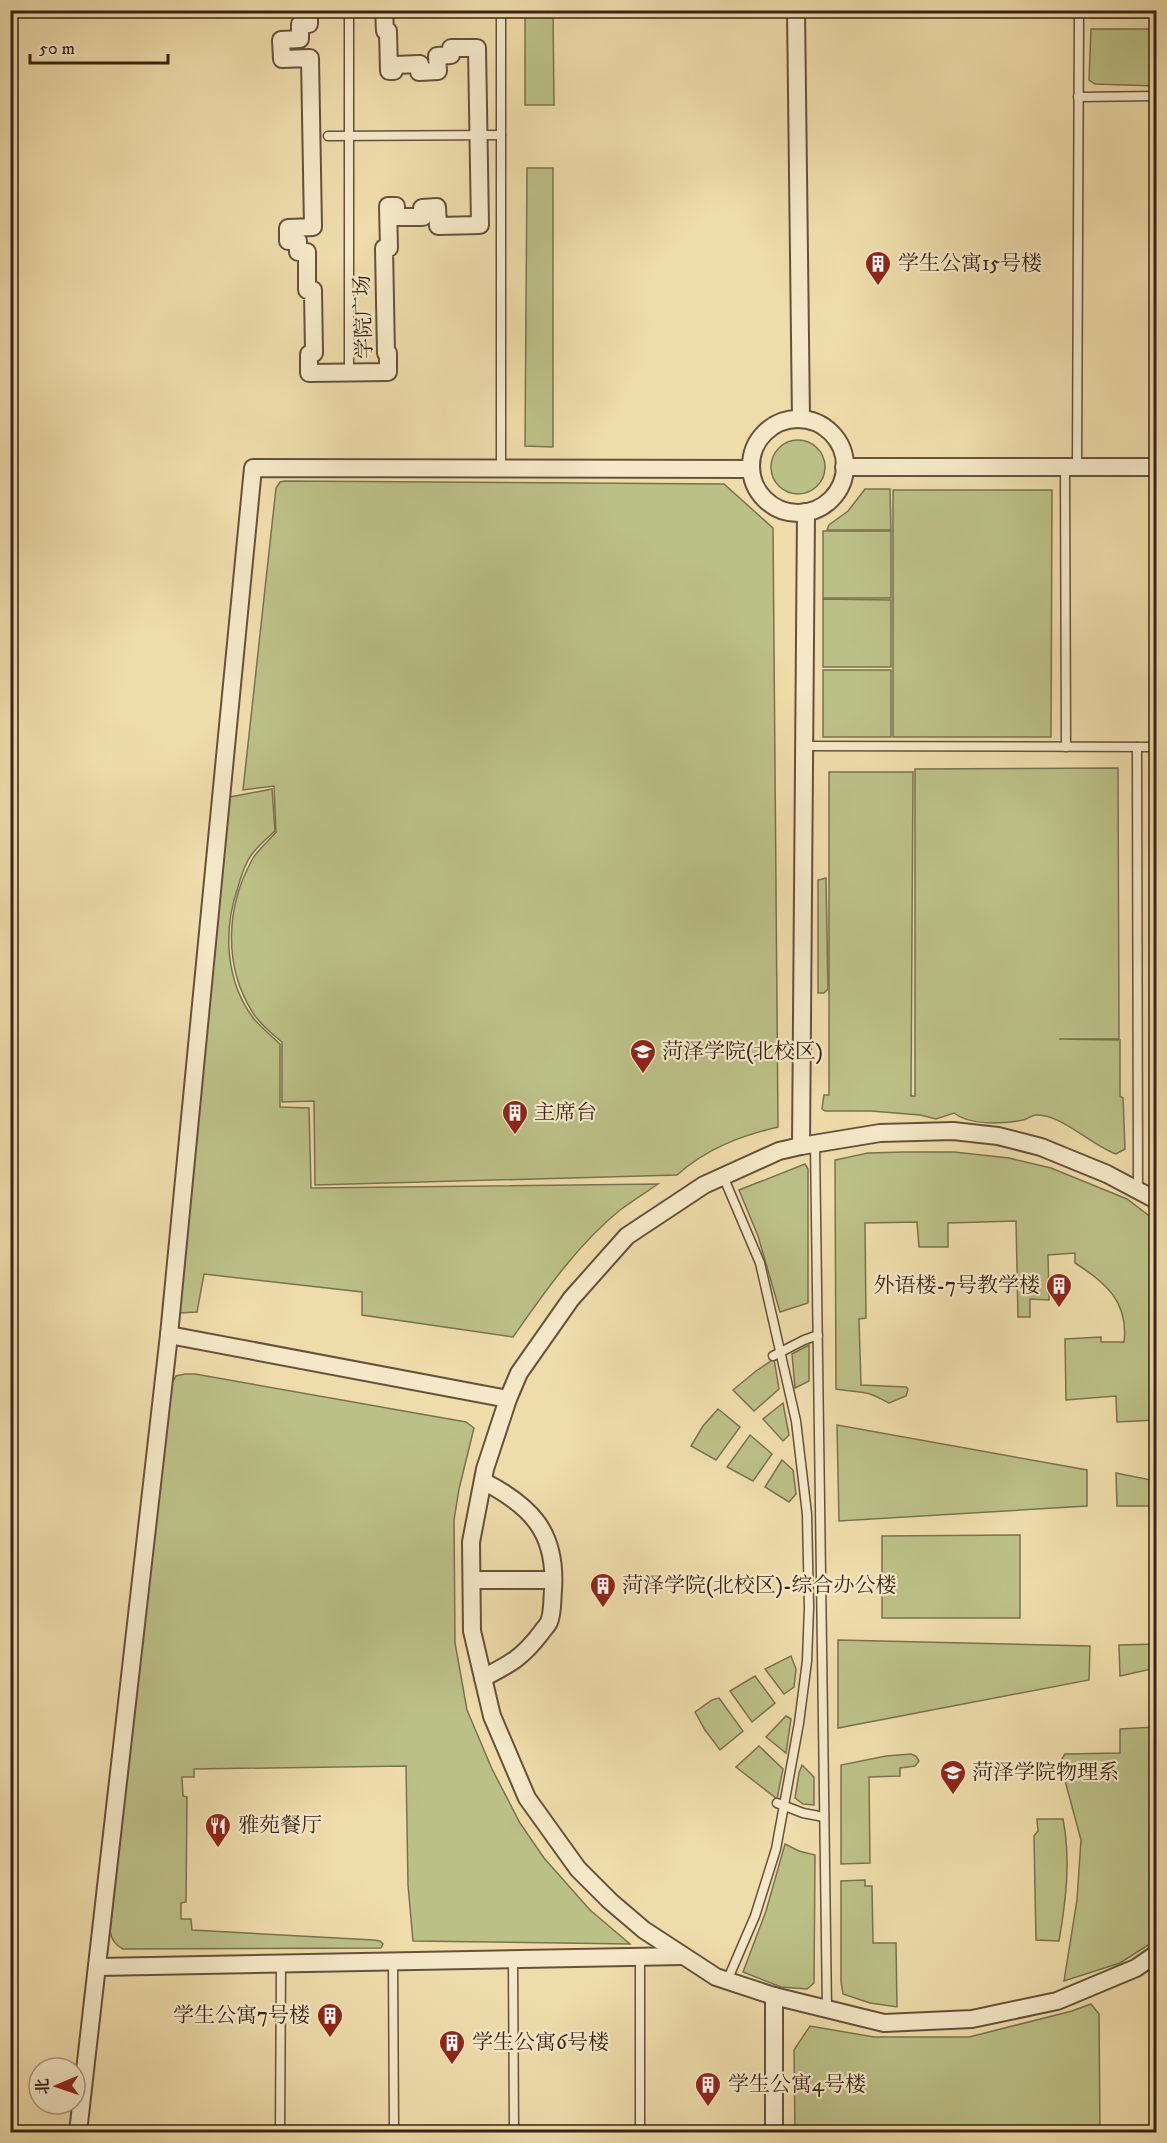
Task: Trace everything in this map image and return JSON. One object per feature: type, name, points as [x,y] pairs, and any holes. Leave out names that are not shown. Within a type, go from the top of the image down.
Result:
[{"type":"street","name":"学院广场","points":[[309,10],[309,24],[300,24],[300,39],[281,40],[282,59],[310,58],[313,227],[288,228],[288,241],[298,241],[298,252],[306,252],[307,290],[313,290],[314,353],[309,354],[309,374],[388,372],[384,248],[389,248],[388,206],[396,206],[396,217],[423,217],[422,208],[437,207],[438,226],[480,225],[477,48],[451,48],[452,55],[437,56],[438,71],[419,72],[420,64],[394,65],[394,71],[389,71],[388,31],[385,31],[384,10]]},
{"type":"street","points":[[796,10],[801,418]]},
{"type":"street","points":[[801,418],[820,424],[835,436],[844,454],[844,467],[845,474],[838,492],[824,506],[806,512],[786,512],[769,503],[756,488],[751,469],[753,453],[765,433],[785,420],[801,418]]},
{"type":"street","points":[[844,467],[1156,467]]},
{"type":"street","points":[[78,2133],[169,1335],[253,468],[751,469]]},
{"type":"street","points":[[806,512],[804,746],[808,1145]]},
{"type":"street","points":[[1156,1200],[1081,1162],[1041,1147],[998,1137],[953,1131],[880,1132],[780,1151],[704,1185],[627,1236],[571,1299],[519,1373],[508,1399],[483,1480],[471,1542],[472,1631],[492,1716],[527,1798],[578,1869],[610,1901],[644,1930],[716,1977],[774,1996],[884,2023],[972,2019],[1058,2001],[1136,1968],[1156,1954]]},
{"type":"street","points":[[169,1335],[508,1399]]},
{"type":"street","points":[[483,1480],[504,1492],[539,1522],[548,1544],[553,1580],[549,1622],[529,1649],[517,1660],[483,1678]]},
{"type":"street","points":[[471,1580],[553,1580]]},
{"type":"street","points":[[98,1966],[683,1956]]},
{"type":"street","points":[[774,1996],[774,2133]]},
{"type":"lane","points":[[349,10],[350,373]]},
{"type":"lane","points":[[501,10],[501,468]]},
{"type":"lane","points":[[1066,747],[1079,10]]},
{"type":"lane","points":[[1078,97],[1156,96]]},
{"type":"lane","points":[[328,136],[501,135]]},
{"type":"lane","points":[[804,746],[1156,747]]},
{"type":"lane","points":[[1137,747],[1138,1190]]},
{"type":"lane","points":[[808,1145],[818,1335],[827,2010]]},
{"type":"lane","points":[[723,1176],[760,1263],[777,1354],[796,1421],[807,1514],[809,1607],[807,1660],[799,1723],[781,1804],[776,1849],[755,1916],[727,1981]]},
{"type":"lane","points":[[777,1354],[818,1335]]},
{"type":"lane","points":[[781,1804],[824,1817]]},
{"type":"lane","points":[[640,1957],[640,2133]]},
{"type":"lane","points":[[513,1959],[514,2133]]},
{"type":"lane","points":[[393,1961],[394,2133]]},
{"type":"lane","points":[[280,2133],[281,1963]]},
{"type":"green space","points":[[525,11],[553,11],[554,105],[525,105]]},
{"type":"green space","points":[[1090,11],[1156,11],[1156,18],[1090,18]]},
{"type":"green space","points":[[1091,29],[1156,29],[1156,86],[1095,84],[1089,80]]},
{"type":"green space","points":[[527,168],[553,168],[553,447],[525,446]]},
{"type":"green space","points":[[793,440],[803,440],[813,444],[821,452],[825,467],[821,482],[813,490],[803,494],[793,494],[783,490],[775,482],[771,472],[771,462],[775,452],[783,444]]},
{"type":"green space","points":[[280,482],[724,484],[773,528],[778,1127],[724,1145],[700,1158],[677,1175],[315,1185],[314,1101],[282,1102],[282,1042],[259,1021],[243,995],[237,976],[231,936],[237,897],[243,878],[254,856],[276,832],[274,786],[243,790],[276,488]]},
{"type":"green space","points":[[865,489],[890,489],[891,530],[827,530],[829,525],[848,511]]},
{"type":"green space","points":[[893,490],[1052,490],[1051,737],[893,737]]},
{"type":"green space","points":[[823,531],[891,531],[891,598],[823,598]]},
{"type":"green space","points":[[823,599],[891,600],[891,667],[823,667]]},
{"type":"green space","points":[[823,670],[891,670],[891,737],[823,737]]},
{"type":"green space","points":[[1118,768],[1119,1039],[1059,1039],[1120,1040],[1120,1096],[1123,1098],[1125,1149],[1116,1154],[1106,1150],[1056,1119],[1046,1116],[1034,1115],[1015,1121],[987,1123],[969,1120],[954,1113],[936,1119],[920,1115],[871,1111],[825,1111],[822,1109],[824,1095],[829,1095],[829,772],[913,772],[911,1096],[915,1096],[915,769]]},
{"type":"green space","points":[[272,789],[275,831],[252,854],[242,874],[230,920],[229,955],[232,972],[244,1004],[263,1029],[280,1044],[280,1107],[309,1108],[311,1188],[658,1184],[620,1210],[590,1238],[562,1270],[513,1337],[362,1315],[362,1292],[204,1274],[197,1312],[178,1313],[184,1233],[230,797]]},
{"type":"green space","points":[[826,878],[828,989],[824,993],[818,993],[818,880]]},
{"type":"green space","points":[[954,1152],[1009,1158],[1051,1168],[1127,1199],[1156,1221],[1156,1420],[1117,1422],[1116,1396],[1066,1400],[1065,1339],[1101,1337],[1101,1342],[1124,1342],[1123,1315],[1119,1304],[1105,1286],[1075,1263],[1075,1253],[1048,1255],[1049,1300],[1030,1299],[1030,1317],[1018,1317],[1016,1221],[948,1223],[948,1247],[919,1247],[917,1222],[865,1223],[866,1318],[859,1319],[861,1385],[906,1387],[908,1389],[906,1396],[889,1403],[869,1394],[836,1389],[835,1160],[868,1153]]},
{"type":"green space","points":[[805,1164],[808,1169],[808,1303],[780,1312],[758,1236],[739,1190]]},
{"type":"green space","points":[[809,1345],[809,1381],[795,1388],[792,1354]]},
{"type":"green space","points":[[774,1359],[779,1389],[754,1411],[733,1390]]},
{"type":"green space","points":[[185,1374],[466,1422],[474,1428],[454,1520],[455,1643],[467,1710],[492,1769],[520,1823],[544,1858],[590,1910],[630,1944],[413,1941],[408,1885],[406,1766],[194,1769],[194,1777],[182,1777],[183,1796],[187,1797],[186,1902],[181,1903],[181,1919],[191,1919],[192,1930],[374,1940],[383,1944],[381,1948],[123,1949],[114,1942],[110,1931],[171,1385],[176,1376]]},
{"type":"green space","points":[[783,1403],[789,1435],[783,1441],[763,1419]]},
{"type":"green space","points":[[718,1409],[740,1427],[716,1460],[691,1446],[703,1426]]},
{"type":"green space","points":[[837,1425],[1087,1470],[1087,1506],[839,1521]]},
{"type":"green space","points":[[750,1435],[772,1454],[753,1481],[727,1467]]},
{"type":"green space","points":[[782,1460],[793,1470],[796,1494],[789,1502],[765,1487]]},
{"type":"green space","points":[[1116,1473],[1156,1481],[1156,1506],[1117,1506]]},
{"type":"green space","points":[[1020,1535],[1020,1618],[882,1618],[882,1536]]},
{"type":"green space","points":[[838,1640],[1090,1646],[1089,1680],[838,1728]]},
{"type":"green space","points":[[1156,1644],[1156,1668],[1120,1676],[1119,1645]]},
{"type":"green space","points":[[791,1656],[796,1669],[794,1687],[784,1694],[765,1669]]},
{"type":"green space","points":[[755,1676],[775,1703],[752,1722],[730,1691]]},
{"type":"green space","points":[[719,1698],[743,1731],[720,1750],[695,1712]]},
{"type":"green space","points":[[786,1716],[791,1719],[786,1753],[766,1737]]},
{"type":"green space","points":[[1156,1727],[1156,1940],[1120,1963],[1064,1981],[1077,1900],[1081,1840],[1060,1762],[1065,1754],[1120,1753],[1120,1729]]},
{"type":"green space","points":[[759,1746],[783,1769],[777,1799],[736,1767]]},
{"type":"green space","points":[[911,1754],[919,1761],[915,1766],[900,1768],[900,1776],[869,1777],[870,1863],[841,1864],[841,1765],[886,1756]]},
{"type":"green space","points":[[802,1765],[814,1777],[814,1805],[803,1804],[795,1798]]},
{"type":"green space","points":[[1037,1819],[1063,1819],[1067,1850],[1067,1880],[1059,1941],[1036,1940],[1034,1836],[1038,1831]]},
{"type":"green space","points":[[785,1844],[815,1855],[814,1983],[807,1989],[781,1987],[743,1972],[766,1911]]},
{"type":"green space","points":[[865,1880],[865,1886],[872,1886],[873,1943],[896,1943],[897,2007],[870,2003],[843,1994],[841,1881]]},
{"type":"green space","points":[[1091,2004],[1099,2014],[1100,2132],[795,2132],[794,2050],[810,2026],[874,2037],[969,2037]]},
{"type":"place","name":"学生公寓15号楼","points":[[878,287]]},
{"type":"place","name":"菏泽学院(北校区)","points":[[643,1075]]},
{"type":"place","name":"主席台","points":[[515,1136]]},
{"type":"place","name":"外语楼-7号教学楼","points":[[1059,1309]]},
{"type":"place","name":"菏泽学院(北校区)-综合办公楼","points":[[603,1609]]},
{"type":"place","name":"菏泽学院物理系","points":[[953,1796]]},
{"type":"place","name":"雅苑餐厅","points":[[218,1849]]},
{"type":"place","name":"学生公寓7号楼","points":[[330,2039]]},
{"type":"place","name":"学生公寓6号楼","points":[[452,2066]]},
{"type":"place","name":"学生公寓4号楼","points":[[708,2108]]}]
